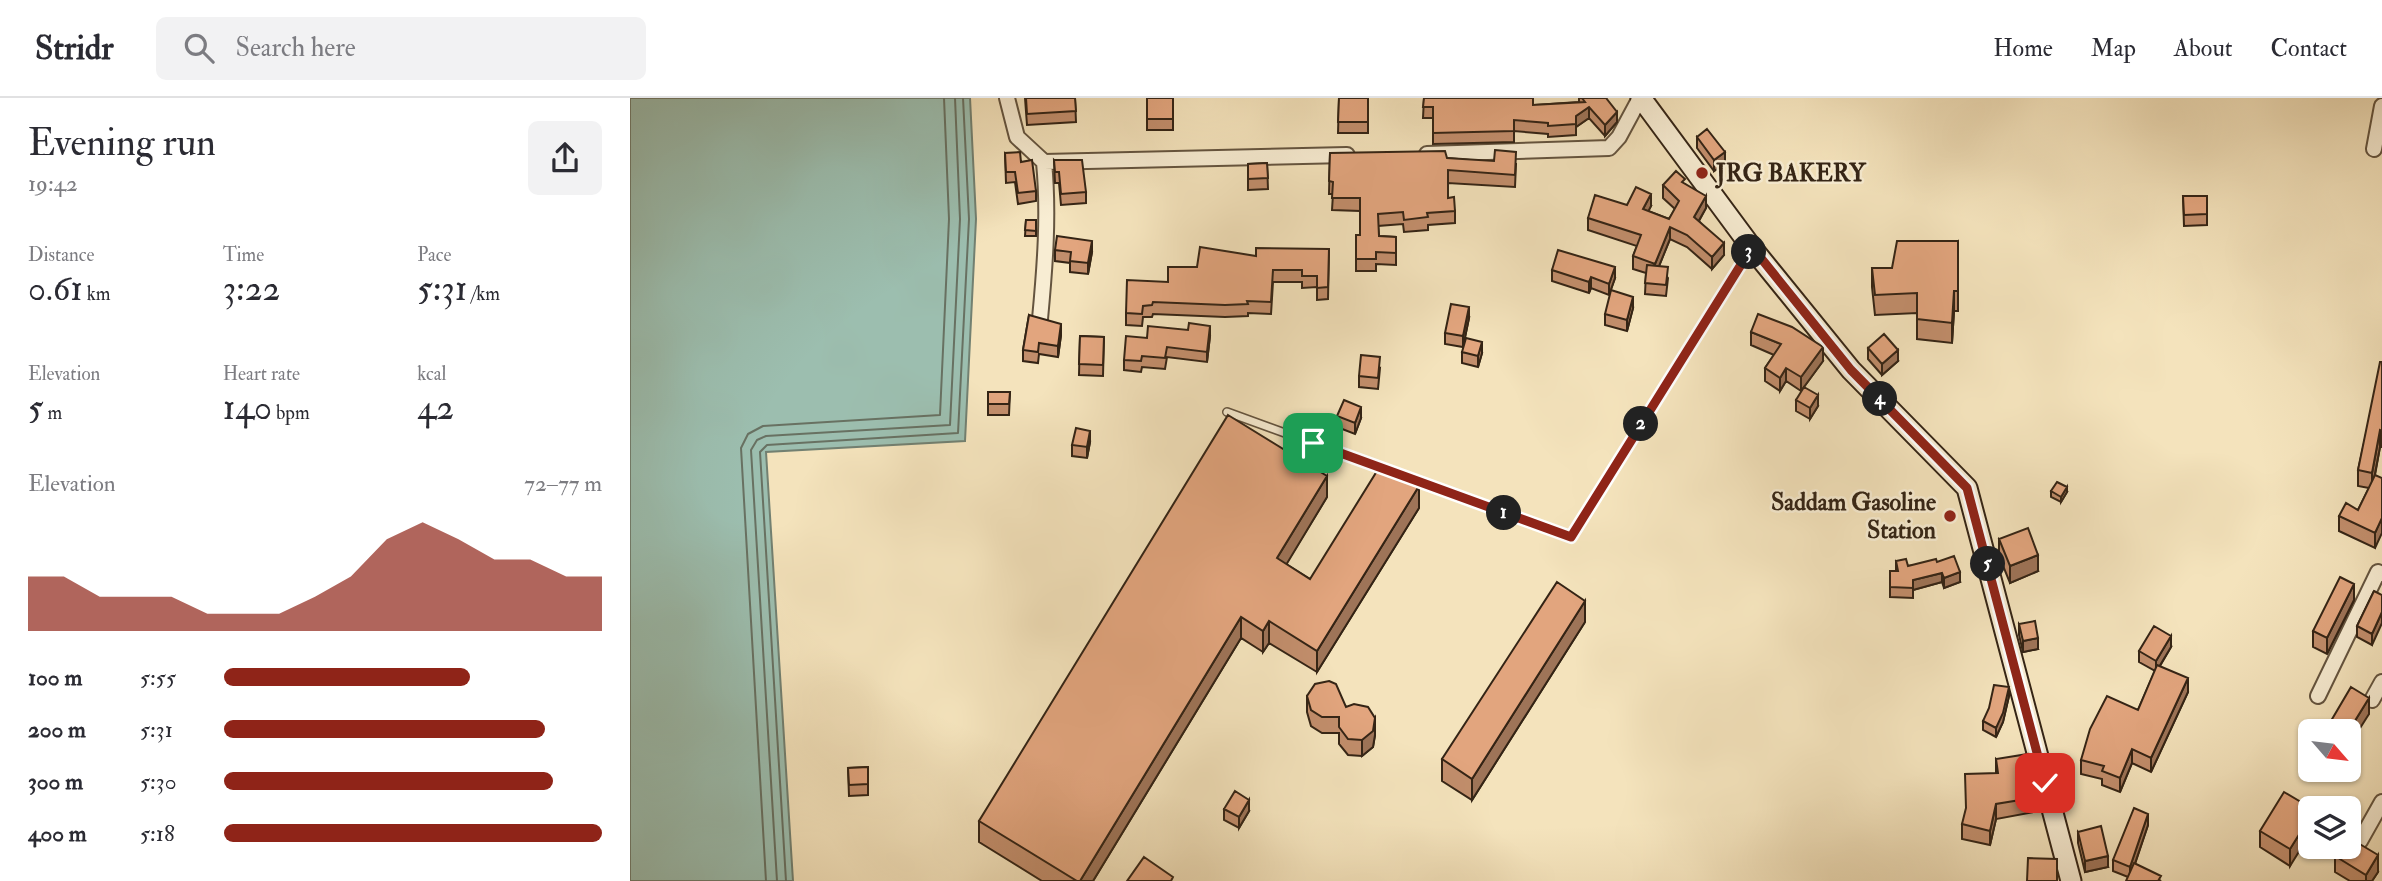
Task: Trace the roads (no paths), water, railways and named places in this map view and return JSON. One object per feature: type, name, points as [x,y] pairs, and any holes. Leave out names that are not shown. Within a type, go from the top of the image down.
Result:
[{"type":"main road","points":[[1640,98],[1752,247],[1851,370],[1967,488],[2071,881]]},
{"type":"street","points":[[1007,98],[1017,136],[1044,162],[1046,248],[1041,319]]},
{"type":"street","points":[[1415,154],[1609,148],[1619,137],[1640,98]]},
{"type":"street","points":[[2374,149],[2382,106]]},
{"type":"street","points":[[1044,162],[1360,155]]},
{"type":"street","points":[[2318,696],[2378,572],[2382,574]]},
{"type":"street","points":[[2372,700],[2382,682]]},
{"type":"street","points":[[2361,839],[2382,802]]},
{"type":"lane","points":[[1227,412],[1571,537],[1752,247]]},
{"type":"water","points":[[630,98],[970,98],[976,219],[965,441],[766,452],[793,881],[630,881]]},
{"type":"place","name":"JRG BAKERY","points":[[1702,173]]},
{"type":"place","name":"Saddam Gasoline Station","points":[[1950,516]]}]
